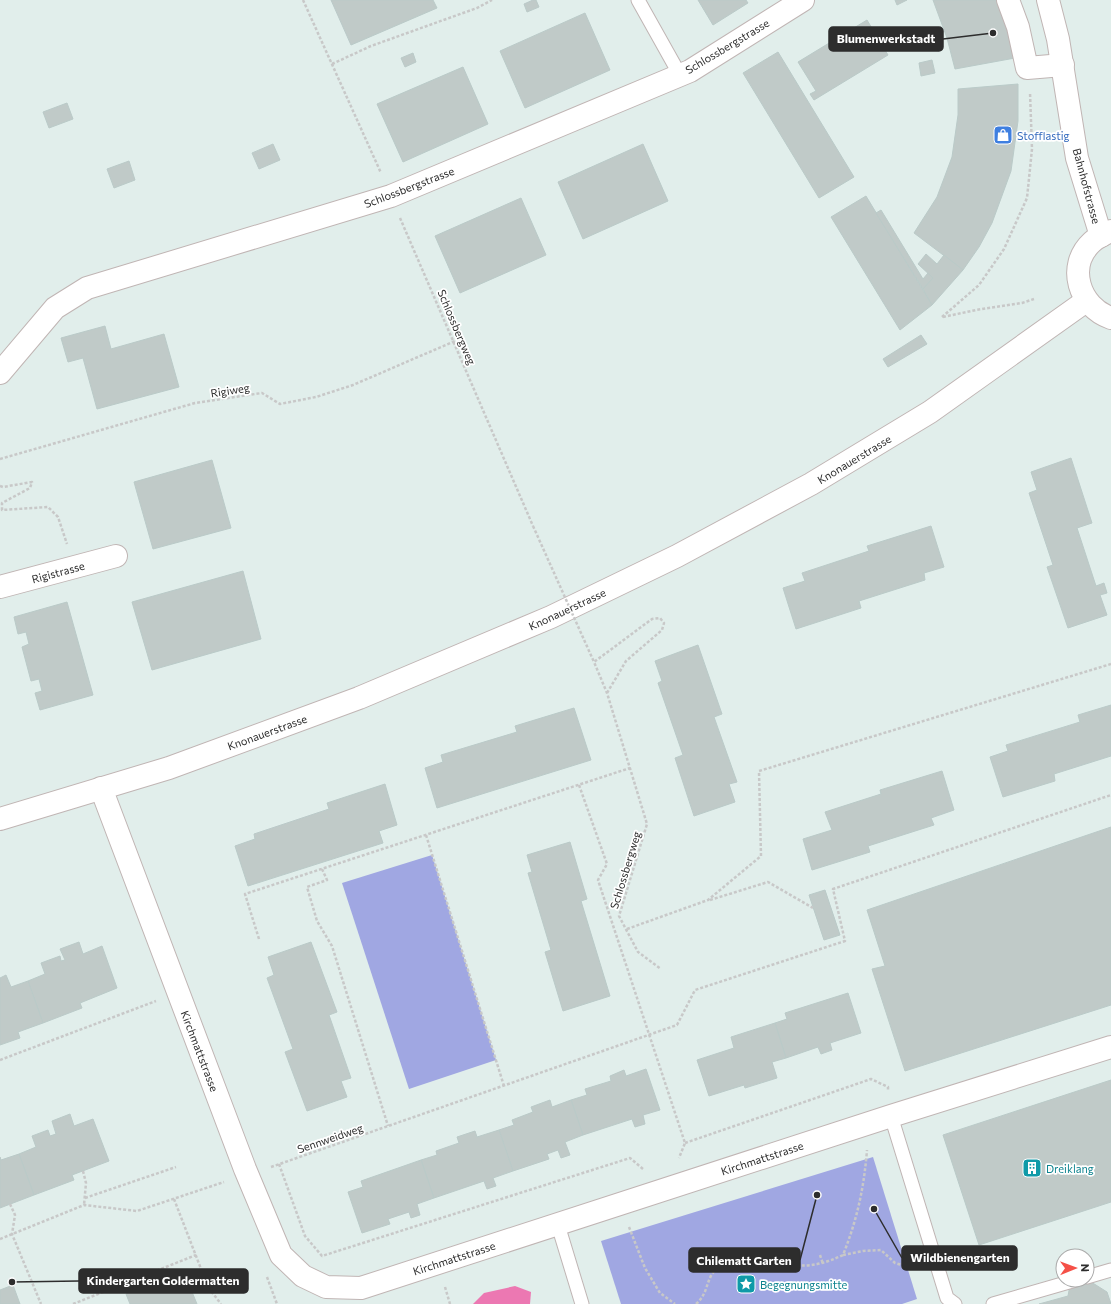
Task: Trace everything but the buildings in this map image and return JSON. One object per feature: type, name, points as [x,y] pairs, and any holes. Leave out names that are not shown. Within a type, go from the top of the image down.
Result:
[{"type":"street","name":"Schlossbergstrasse","points":[[0,372],[54,308],[87,288],[391,196],[680,75],[803,0]]},
{"type":"street","points":[[1008,0],[1018,28],[1027,68],[1064,73]]},
{"type":"street","name":"Bahnhofstrasse","points":[[1048,0],[1064,73],[1077,158],[1106,233]]},
{"type":"street","points":[[1106,233],[1092,242],[1080,260],[1079,281],[1081,291],[1086,301],[1094,309],[1111,318]]},
{"type":"street","name":"Knonauerstrasse","points":[[0,819],[169,768],[359,698],[551,618],[677,556],[811,484],[930,412],[1086,301]]},
{"type":"street","name":"Rigistrasse","points":[[0,587],[116,556]]},
{"type":"street","name":"Kirchmattstrasse","points":[[101,788],[248,1175],[281,1255],[303,1276],[326,1287],[361,1288],[891,1116],[1111,1048]]},
{"type":"lane","points":[[638,0],[680,75]]},
{"type":"lane","points":[[891,1116],[947,1298],[955,1304]]},
{"type":"lane","points":[[558,1225],[582,1304]]},
{"type":"lane","points":[[1095,1275],[1111,1270]]},
{"type":"lane","points":[[993,1304],[1055,1286]]},
{"type":"path","name":"Schlossbergweg","points":[[303,0],[391,196],[533,526],[607,693],[647,824],[619,916],[638,952],[661,969]]},
{"type":"path","points":[[332,64],[371,46],[477,8],[492,0]]},
{"type":"path","points":[[1034,298],[1022,303],[942,317],[979,285],[1004,249],[1027,198],[1032,149],[1029,85],[1064,73]]},
{"type":"path","name":"Rigiweg","points":[[0,459],[195,403],[262,393],[280,404],[316,397],[353,385],[454,341]]},
{"type":"path","points":[[0,486],[3,487],[32,482],[30,488],[2,504],[2,510],[48,507],[58,518],[75,567]]},
{"type":"path","points":[[594,662],[652,619],[660,618],[664,623],[662,630],[626,661],[607,693]]},
{"type":"path","points":[[708,900],[761,856],[759,771],[1111,664]]},
{"type":"path","points":[[258,939],[245,894],[630,768]]},
{"type":"path","points":[[280,1164],[304,1236],[322,1256],[630,1158],[665,1189],[685,1143],[598,880],[607,864],[579,785]]},
{"type":"path","name":"Sennweidweg","points":[[0,1239],[84,1205],[137,1211],[248,1175],[663,1031],[677,1025],[695,990],[845,941],[833,889],[1111,796]]},
{"type":"path","points":[[426,835],[504,1086]]},
{"type":"path","points":[[322,869],[327,880],[306,887],[317,921],[332,946],[388,1126]]},
{"type":"path","points":[[627,929],[708,900],[768,882],[813,908]]},
{"type":"path","points":[[0,1060],[179,992]]},
{"type":"path","points":[[685,1143],[871,1079],[888,1087],[891,1116]]},
{"type":"path","points":[[843,1255],[855,1223],[866,1169],[867,1124]]},
{"type":"path","points":[[85,1198],[176,1167]]},
{"type":"path","points":[[83,1171],[86,1183],[84,1205]]},
{"type":"path","points":[[174,1199],[208,1287],[221,1304]]},
{"type":"path","points":[[10,1204],[15,1215],[12,1234],[41,1304]]},
{"type":"path","points":[[628,1224],[645,1268],[660,1292],[674,1304]]},
{"type":"path","points":[[696,1304],[704,1297],[710,1274],[722,1264],[755,1258],[771,1258],[791,1265],[816,1266],[843,1255],[863,1251],[881,1250],[895,1263],[941,1275]]},
{"type":"path","points":[[72,1304],[196,1255]]},
{"type":"path","points":[[820,1255],[823,1264]]},
{"type":"path","points":[[729,1262],[736,1270]]},
{"type":"shaded area","points":[[432,855],[496,1060],[409,1089],[342,883]]},
{"type":"shaded area","points":[[873,1157],[917,1299],[902,1304],[621,1304],[601,1241]]},
{"type":"shaded area","points":[[515,1286],[531,1292],[530,1304],[473,1304],[484,1293]]},
{"type":"place","name":"Blumenwerkstadt","points":[[993,33]]},
{"type":"place","name":"Stofflastig","points":[[1003,135]]},
{"type":"place","name":"Dreiklang","points":[[1032,1168]]},
{"type":"place","name":"Chilematt Garten","points":[[817,1195]]},
{"type":"place","name":"Wildbienengarten","points":[[874,1209]]},
{"type":"place","name":"Kindergarten Goldermatten","points":[[12,1282]]},
{"type":"place","name":"Begegnungsmitte","points":[[746,1284]]}]
